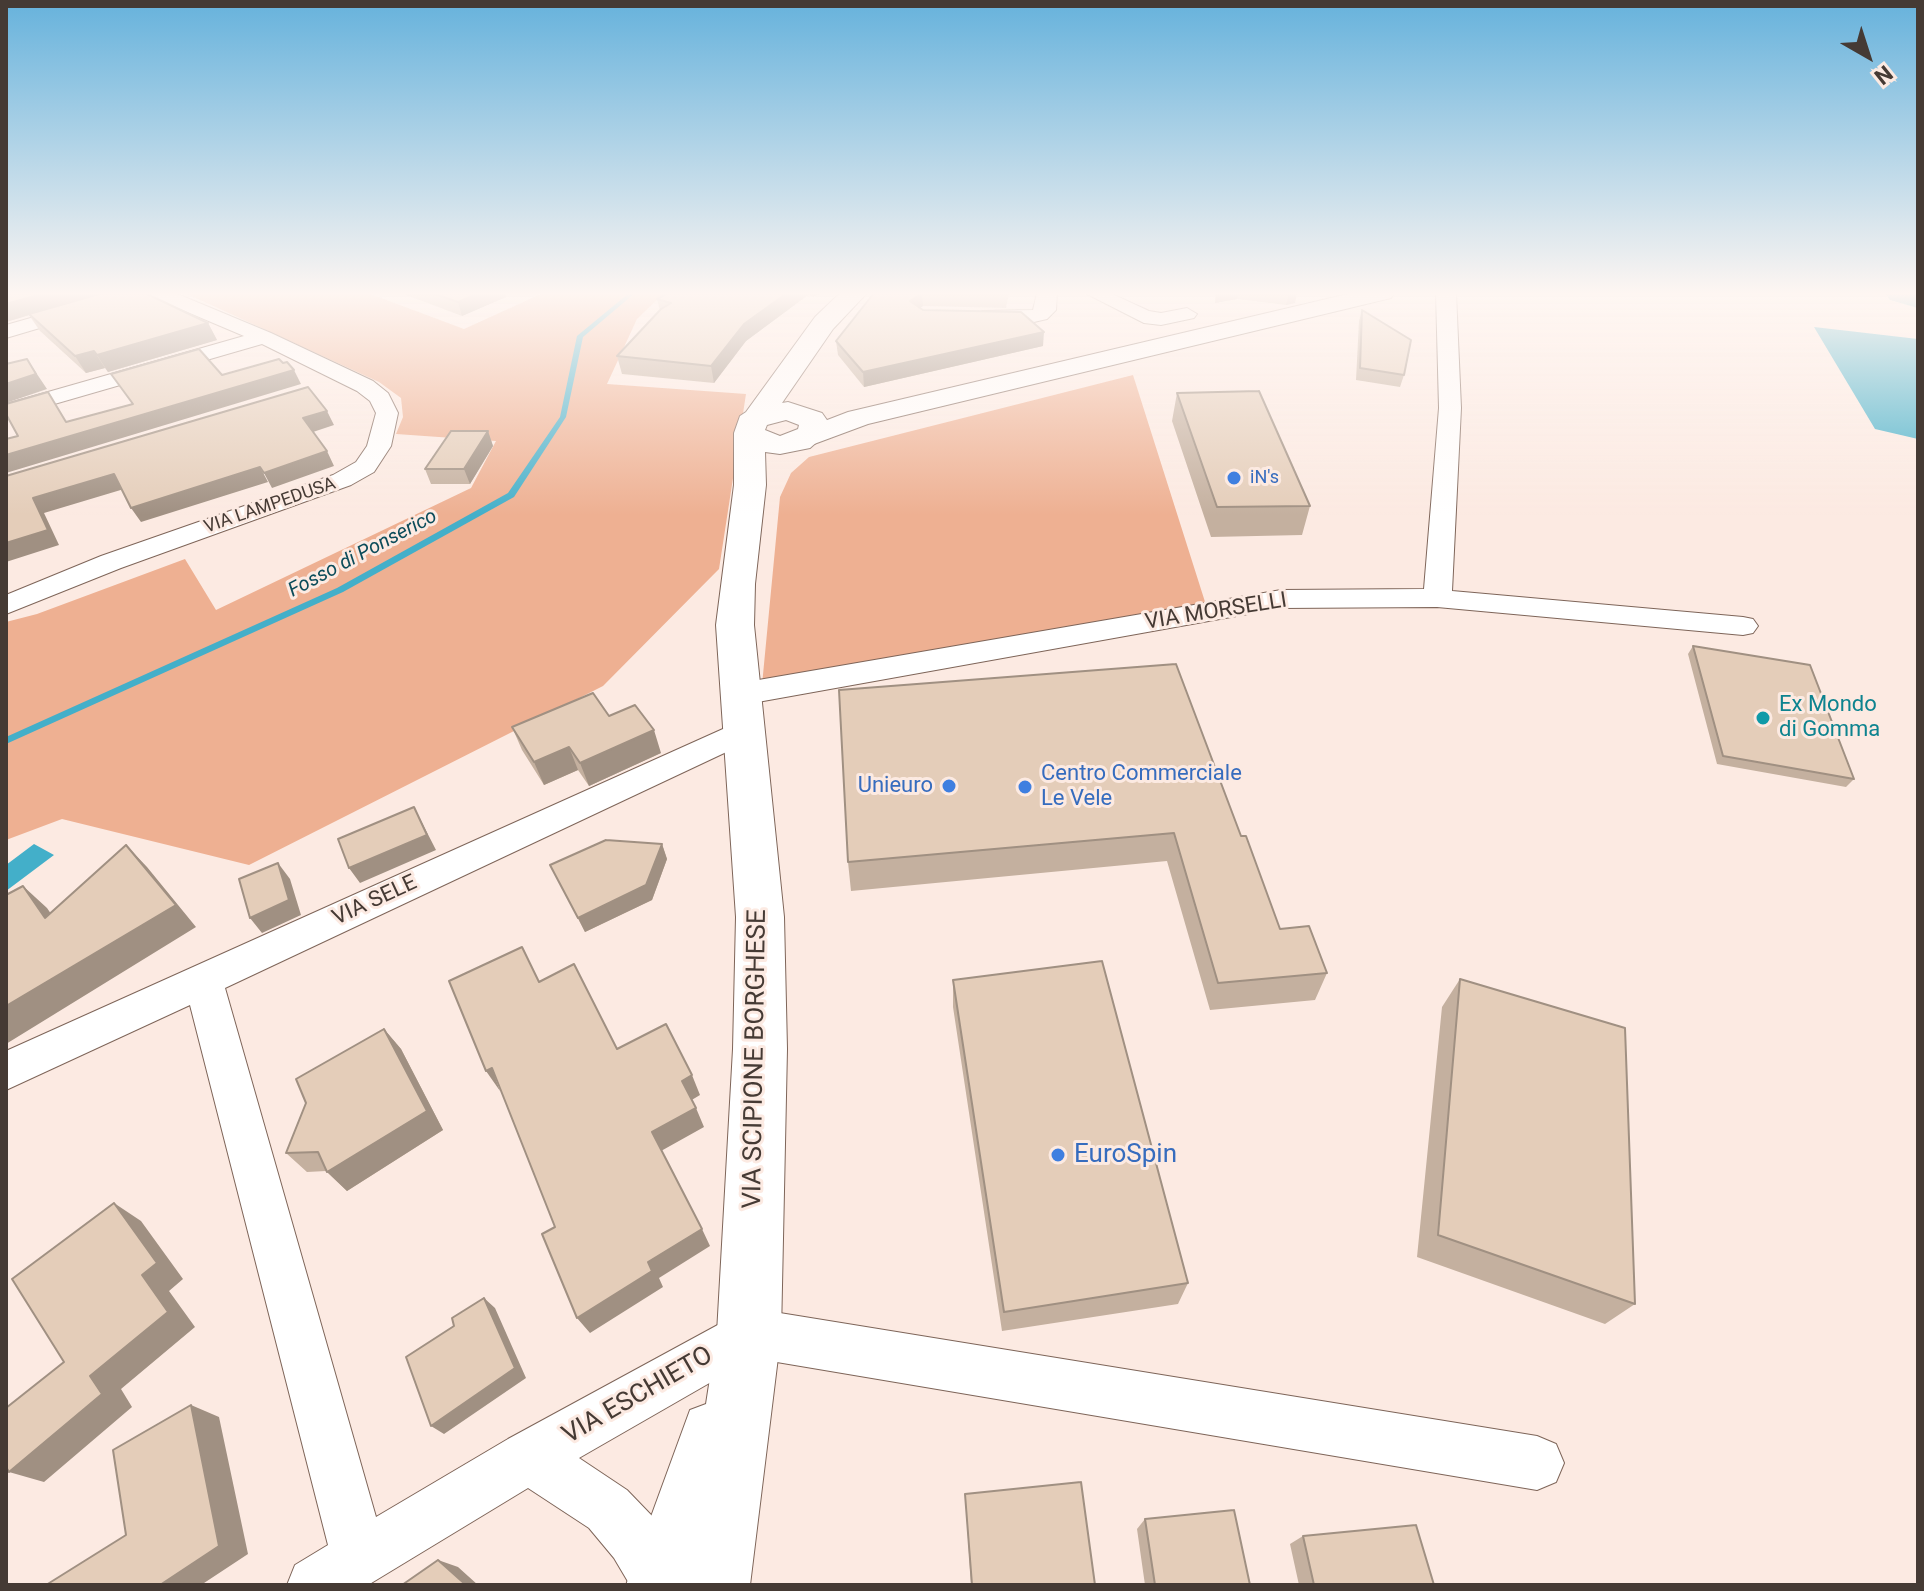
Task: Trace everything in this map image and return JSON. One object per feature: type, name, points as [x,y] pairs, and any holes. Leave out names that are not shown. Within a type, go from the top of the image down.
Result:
[{"type":"main road","points":[[750,485],[795,418],[810,367]]},
{"type":"main road","name":"VIA SCIPIONE BORGHESE","points":[[713,1585],[749,1333],[762,979],[759,894],[735,612],[750,485],[753,425],[795,418]]},
{"type":"main road","points":[[662,1585],[749,1333]]},
{"type":"street","points":[[6,411],[159,367]]},
{"type":"street","name":"VIA LAMPEDUSA","points":[[6,605],[120,559],[334,484],[359,471],[379,446],[387,413],[380,398],[353,379],[328,367]]},
{"type":"street","points":[[795,418],[858,418],[1071,367]]},
{"type":"street","points":[[1437,598],[1450,408],[1449,367]]},
{"type":"street","points":[[323,388],[353,379]]},
{"type":"street","name":"VIA MORSELLI","points":[[742,712],[1281,599],[1437,598],[1743,626]]},
{"type":"street","name":"VIA SELE","points":[[6,1071],[203,981],[742,712]]},
{"type":"street","points":[[203,981],[337,1571]]},
{"type":"street","points":[[749,1333],[1537,1463]]},
{"type":"street","name":"VIA ESCHIETO","points":[[337,1571],[527,1458],[749,1333]]},
{"type":"street","name":"VIA ESCHIETO","points":[[527,1458],[573,1484],[608,1509],[634,1538],[662,1585]]},
{"type":"shaded area","points":[[347,367],[615,367],[607,384],[746,394],[719,569],[603,686],[249,865],[62,819],[6,840],[6,622],[37,614],[185,559],[216,610],[471,488],[496,441],[396,434],[403,417],[401,398],[379,382]]},
{"type":"shaded area","points":[[1133,375],[1206,605],[762,685],[780,497],[791,473],[809,457]]},
{"type":"water","points":[[1838,367],[1918,367],[1918,439],[1875,429]]},
{"type":"water","points":[[34,844],[54,855],[6,891],[6,865]]},
{"type":"building","points":[[6,367],[32,367],[36,374],[6,384]]},
{"type":"building","points":[[135,367],[215,367],[222,375],[250,367],[292,367],[294,370],[6,455],[6,439],[18,436],[6,414],[6,404],[48,392],[66,422],[133,404],[111,374]]},
{"type":"building","points":[[859,367],[885,367],[863,372]]},
{"type":"building","points":[[1360,367],[1406,367],[1404,375]]},
{"type":"building","points":[[308,387],[327,411],[303,418],[327,451],[264,473],[260,467],[131,508],[114,474],[33,498],[48,530],[6,543],[6,476]]},
{"type":"building","points":[[1259,391],[1310,506],[1217,507],[1177,393]]},
{"type":"building","points":[[451,431],[488,431],[464,469],[425,469]]},
{"type":"building","name":"Ex Mondo di Gomma","points":[[1693,646],[1810,665],[1854,779],[1723,756]]},
{"type":"building","name":"Centro Commerciale Le Vele","points":[[1176,664],[1280,929],[1309,926],[1327,973],[1218,983],[1174,833],[848,862],[839,690]]},
{"type":"building","points":[[593,693],[609,716],[635,705],[654,730],[580,763],[569,747],[534,762],[512,727]]},
{"type":"building","points":[[414,807],[427,835],[349,868],[338,839]]},
{"type":"building","points":[[606,840],[662,844],[646,885],[578,918],[550,865]]},
{"type":"building","points":[[126,845],[176,905],[6,1006],[6,895],[23,886],[45,918]]},
{"type":"building","points":[[278,863],[289,900],[250,918],[239,879]]},
{"type":"building","points":[[522,947],[539,982],[574,964],[617,1049],[666,1024],[692,1075],[682,1081],[696,1108],[652,1132],[702,1229],[648,1262],[652,1271],[577,1318],[542,1234],[555,1227],[492,1068],[486,1071],[449,981]]},
{"type":"building","name":"EuroSpin","points":[[1102,961],[1188,1283],[1004,1312],[953,980]]},
{"type":"building","points":[[1460,979],[1625,1028],[1635,1304],[1438,1235]]},
{"type":"building","points":[[384,1029],[427,1111],[327,1172],[318,1152],[286,1153],[306,1103],[296,1079]]},
{"type":"building","points":[[114,1203],[157,1263],[142,1275],[168,1312],[90,1376],[102,1394],[9,1472],[6,1467],[6,1408],[64,1362],[12,1279]]},
{"type":"building","points":[[484,1298],[515,1368],[431,1426],[406,1357],[454,1326],[452,1318]]},
{"type":"building","points":[[191,1405],[219,1546],[160,1585],[46,1585],[126,1535],[113,1450]]},
{"type":"building","points":[[1081,1482],[1095,1585],[972,1585],[965,1494]]},
{"type":"building","points":[[1234,1510],[1250,1585],[1155,1585],[1145,1519]]},
{"type":"building","points":[[1416,1525],[1434,1585],[1314,1585],[1303,1536]]},
{"type":"building","points":[[438,1560],[466,1585],[402,1585]]},
{"type":"waterway","name":"Fosso di Ponserico","points":[[6,741],[340,590],[511,495],[563,417],[573,367]]},
{"type":"place","name":"iN's","points":[[1234,478]]},
{"type":"place","name":"Ex Mondo di Gomma","points":[[1763,718]]},
{"type":"place","name":"Unieuro","points":[[949,786]]},
{"type":"place","name":"Centro Commerciale Le Vele","points":[[1025,787]]},
{"type":"place","name":"EuroSpin","points":[[1058,1155]]}]
